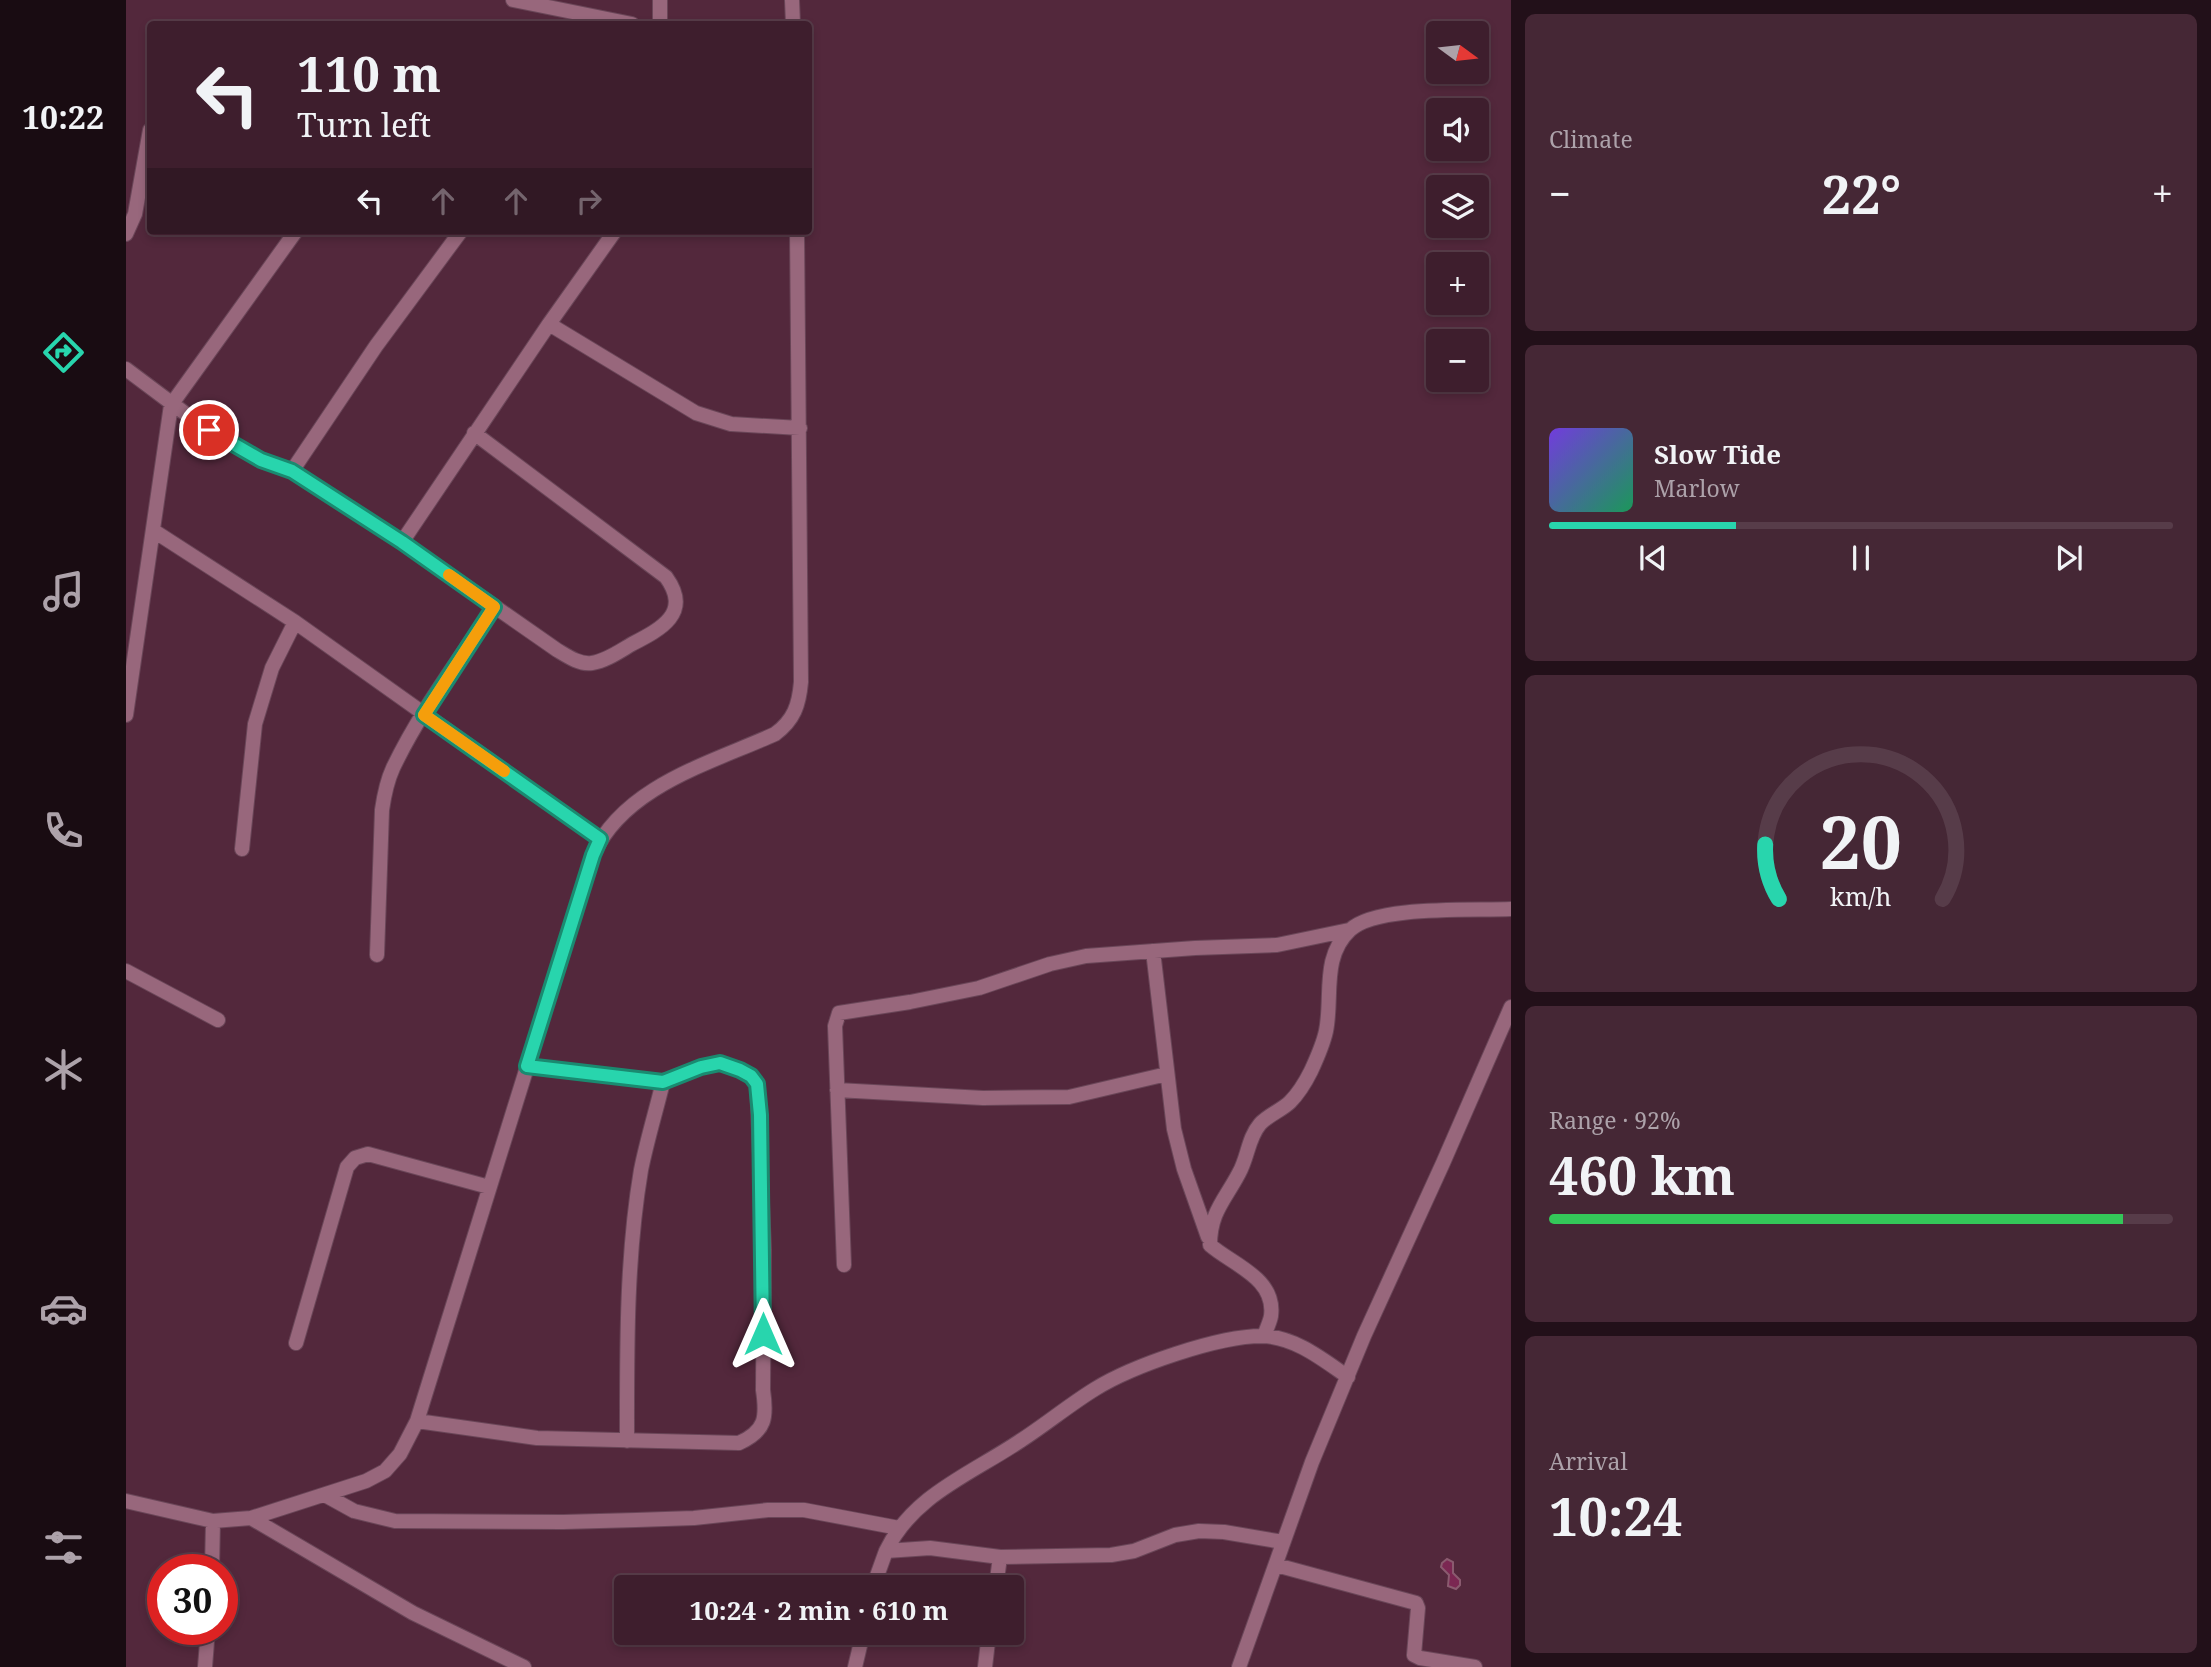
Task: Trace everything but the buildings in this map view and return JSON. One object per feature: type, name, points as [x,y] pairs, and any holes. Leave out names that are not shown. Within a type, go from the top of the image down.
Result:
[{"type":"street","points":[[513,0],[617,21]]},
{"type":"street","points":[[660,0],[660,21]]},
{"type":"street","points":[[792,0],[793,21]]},
{"type":"street","points":[[126,234],[135,214],[147,147]]},
{"type":"street","points":[[126,715],[171,405],[293,235]]},
{"type":"street","points":[[292,471],[376,346],[458,235]]},
{"type":"street","points":[[402,542],[474,433],[612,235]]},
{"type":"street","points":[[126,1501],[212,1521],[251,1518],[366,1481],[385,1471],[400,1454],[417,1421],[600,839],[614,819],[627,807],[683,775],[775,734],[788,725],[795,714],[801,682],[797,235]]},
{"type":"street","points":[[549,324],[696,413],[732,424],[800,428]]},
{"type":"street","points":[[126,369],[171,405],[252,455],[292,471],[402,542],[573,659],[590,663],[605,659],[659,629],[673,616],[675,589],[652,564],[474,433]]},
{"type":"street","points":[[154,531],[295,622],[600,839]]},
{"type":"street","points":[[377,955],[382,810],[393,769],[424,715],[494,607]]},
{"type":"street","points":[[242,849],[255,724],[272,668],[295,622]]},
{"type":"street","points":[[1210,1245],[1210,1229],[1216,1212],[1240,1172],[1252,1137],[1261,1123],[1290,1102],[1309,1075],[1326,1029],[1329,969],[1336,946],[1349,930],[1365,919],[1389,914],[1511,909]]},
{"type":"street","points":[[844,1265],[835,1026],[837,1015],[842,1011],[910,1002],[979,988],[1050,964],[1087,956],[1277,945],[1349,930]]},
{"type":"street","points":[[1153,951],[1174,1129],[1184,1169],[1210,1245],[1262,1283],[1270,1299],[1271,1316],[1264,1336]]},
{"type":"street","points":[[126,971],[218,1020]]},
{"type":"street","points":[[1239,1667],[1312,1462],[1511,1007]]},
{"type":"street","points":[[417,1421],[537,1438],[739,1443],[755,1436],[762,1423],[765,1407],[764,1250],[757,1084],[751,1076],[720,1063],[701,1067],[663,1082],[527,1066]]},
{"type":"street","points":[[837,1090],[982,1098],[1069,1097],[1167,1074]]},
{"type":"street","points":[[627,1441],[627,1302],[634,1227],[642,1168],[663,1082]]},
{"type":"street","points":[[296,1343],[347,1167],[355,1158],[368,1154],[489,1187]]},
{"type":"street","points":[[878,1575],[899,1528],[923,1502],[1020,1442],[1095,1389],[1135,1368],[1236,1339],[1264,1336],[1293,1343],[1316,1354],[1348,1377]]},
{"type":"street","points":[[325,1495],[354,1511],[396,1521],[624,1521],[694,1518],[768,1510],[804,1510],[899,1528]]},
{"type":"street","points":[[251,1518],[413,1614],[524,1667]]},
{"type":"street","points":[[212,1521],[212,1554]]},
{"type":"street","points":[[887,1551],[930,1548],[1000,1557],[1111,1555],[1134,1551],[1175,1535],[1199,1531],[1224,1532],[1283,1542]]},
{"type":"street","points":[[998,1575],[1000,1557]]},
{"type":"street","points":[[1276,1565],[1416,1603],[1418,1608],[1414,1655],[1475,1667]]},
{"type":"street","points":[[205,1667],[207,1645]]},
{"type":"street","points":[[855,1667],[860,1645]]},
{"type":"street","points":[[985,1667],[988,1645]]},
{"type":"slow traffic","points":[[449,575],[494,607],[424,715],[504,771]]},
{"type":"route","points":[[209,430],[261,460],[292,471],[402,542],[494,607],[424,715],[600,839],[527,1066],[663,1082],[701,1067],[720,1063],[751,1076],[757,1084],[760,1115],[764,1250],[763,1334]]}]
